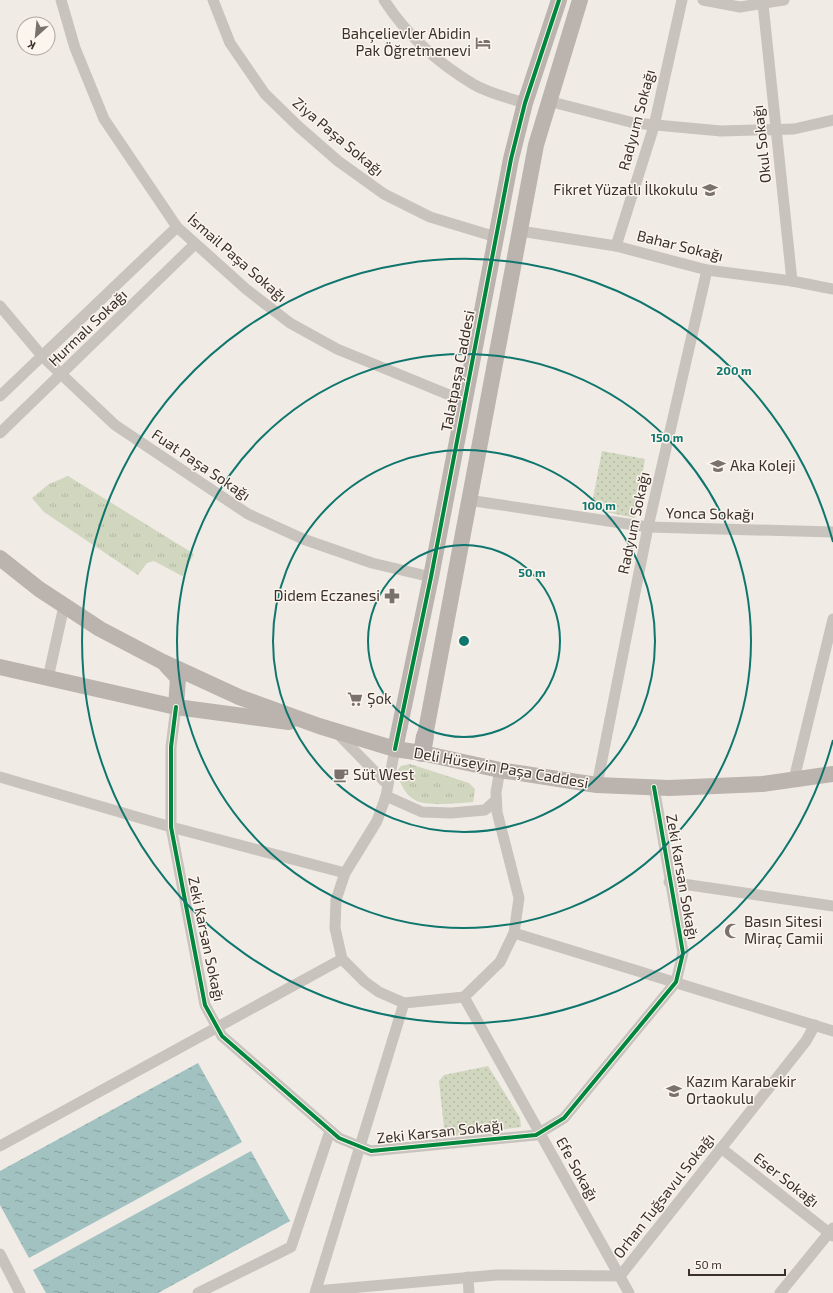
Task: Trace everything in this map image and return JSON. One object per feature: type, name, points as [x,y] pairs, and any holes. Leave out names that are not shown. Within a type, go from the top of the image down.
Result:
[{"type":"main road","name":"Talatpaşa Caddesi","points":[[395,749],[431,577],[511,158],[525,104],[559,0]]},
{"type":"main road","points":[[423,745],[536,145],[548,101],[580,0]]},
{"type":"main road","name":"Deli Hüseyin Paşa Caddesi","points":[[0,558],[64,606],[100,629],[163,662],[239,697],[319,726],[395,749],[423,745],[500,770],[597,784],[669,788],[762,784],[833,774]]},
{"type":"main road","points":[[163,662],[178,678],[176,707]]},
{"type":"main road","points":[[0,667],[176,707],[319,726]]},
{"type":"street","name":"İsmail Paşa Sokağı","points":[[61,0],[75,48],[104,119],[177,227],[246,289],[290,323],[337,349],[464,401]]},
{"type":"street","name":"Ziya Paşa Sokağı","points":[[213,0],[230,43],[264,94],[299,128],[338,161],[384,194],[430,217],[496,236]]},
{"type":"street","points":[[384,0],[399,22],[421,43],[474,85],[525,104]]},
{"type":"street","name":"Radyum Sokağı","points":[[616,246],[654,126],[682,0]]},
{"type":"street","points":[[703,0],[740,7],[784,0]]},
{"type":"street","name":"Okul Sokağı","points":[[763,4],[792,281]]},
{"type":"street","points":[[548,101],[634,123],[721,131],[794,129],[833,120]]},
{"type":"street","name":"Hurmalı Sokağı","points":[[0,396],[177,227]]},
{"type":"street","name":"Bahar Sokağı","points":[[520,231],[616,246],[707,270],[792,281],[833,289]]},
{"type":"street","name":"Hurmalı Sokağı","points":[[0,433],[63,374],[195,244]]},
{"type":"street","name":"Radyum Sokağı","points":[[597,784],[648,527],[707,270]]},
{"type":"street","name":"Fuat Paşa Sokağı","points":[[0,306],[42,356],[63,374],[115,425],[248,514],[316,544],[372,563],[431,577]]},
{"type":"street","name":"Yonca Sokağı","points":[[468,500],[648,527],[833,532]]},
{"type":"street","points":[[48,678],[64,606]]},
{"type":"street","points":[[794,779],[833,619]]},
{"type":"street","name":"Zeki Karsan Sokağı","points":[[176,707],[171,747],[171,828],[205,1005],[222,1036],[339,1138],[360,1148],[371,1151],[536,1135],[564,1118],[676,982],[683,953],[669,882],[654,787]]},
{"type":"street","points":[[336,731],[387,784]]},
{"type":"street","points":[[395,749],[387,784],[386,796],[377,821],[345,873],[336,900],[335,928],[342,959],[365,982],[379,992],[404,1003],[464,997],[500,962],[514,933],[519,898],[497,812],[496,792],[500,770]]},
{"type":"street","points":[[0,778],[171,828],[345,873]]},
{"type":"street","points":[[386,796],[422,812],[451,813],[485,810],[496,800]]},
{"type":"street","points":[[669,882],[833,906]]},
{"type":"street","points":[[514,933],[833,1031]]},
{"type":"street","points":[[0,1146],[342,959]]},
{"type":"street","name":"Efe Sokağı","points":[[464,997],[629,1293]]},
{"type":"street","points":[[316,1292],[404,1003]]},
{"type":"street","name":"Orhan Tuğsavul Sokağı","points":[[316,1292],[496,1275],[620,1276],[806,1041],[815,1025]]},
{"type":"street","points":[[198,1293],[291,1247],[330,1130]]},
{"type":"street","name":"Eser Sokağı","points":[[721,1148],[832,1232]]},
{"type":"street","points":[[780,1293],[832,1232]]},
{"type":"street","points":[[0,1254],[20,1293]]},
{"type":"street","points":[[468,1277],[470,1293]]},
{"type":"green space","points":[[602,451],[645,459],[635,518],[591,509]]},
{"type":"green space","points":[[68,476],[194,554],[182,576],[154,561],[147,563],[138,575],[44,512],[32,498],[49,484]]},
{"type":"green space","points":[[410,764],[469,783],[475,789],[473,802],[435,804],[420,802],[411,798],[401,784],[396,772],[401,766]]},
{"type":"green space","points":[[488,1066],[520,1118],[521,1127],[445,1137],[439,1081],[444,1075]]},
{"type":"water","points":[[198,1063],[242,1142],[29,1258],[0,1205],[0,1171]]},
{"type":"water","points":[[251,1151],[290,1221],[158,1293],[46,1293],[33,1270]]},
{"type":"cycle path","points":[[395,749],[431,577],[511,159],[525,103],[559,0]]},
{"type":"cycle path","points":[[176,707],[171,747],[171,827],[205,1005],[222,1036],[339,1138],[371,1151],[536,1135],[564,1118],[676,982],[683,953],[654,787]]},
{"type":"place","name":"Bahçelievler Abidin Pak Öğretmenevi","points":[[483,43]]},
{"type":"place","name":"Fikret Yüzatlı İlkokulu","points":[[710,190]]},
{"type":"place","name":"Aka Koleji","points":[[718,466]]},
{"type":"place","name":"Didem Eczanesi","points":[[392,596]]},
{"type":"place","name":"Şok","points":[[355,699]]},
{"type":"place","name":"Süt West","points":[[341,775]]},
{"type":"place","name":"Basın Sitesi Miraç Camii","points":[[732,931]]},
{"type":"place","name":"Kazım Karabekir Ortaokulu","points":[[674,1091]]}]
